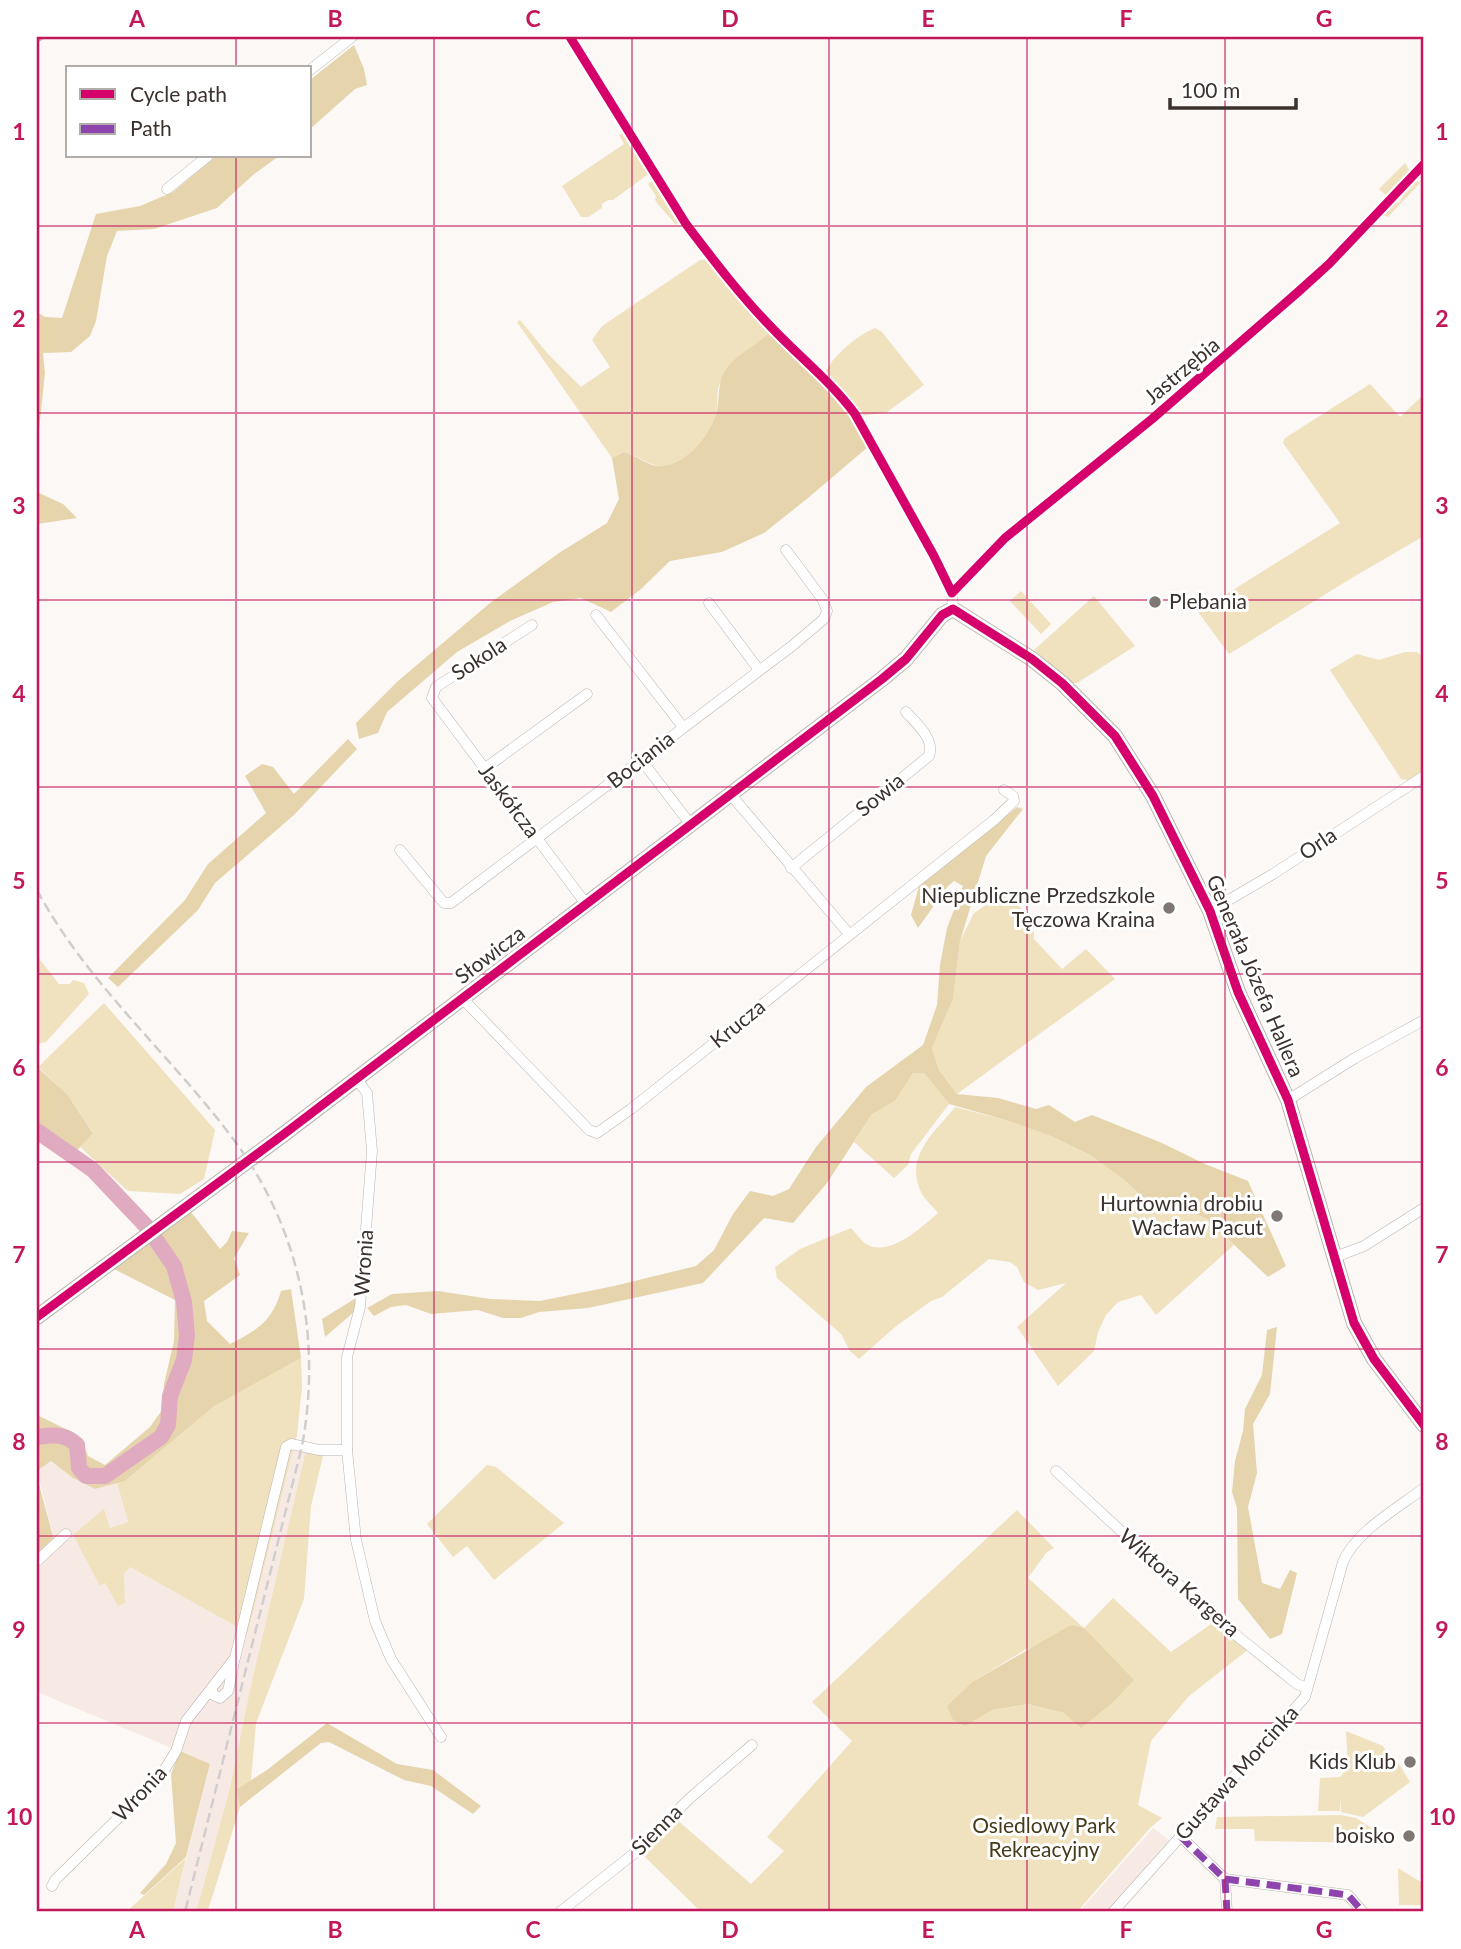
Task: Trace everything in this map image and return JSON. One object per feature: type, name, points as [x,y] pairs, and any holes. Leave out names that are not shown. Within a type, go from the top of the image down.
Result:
[{"type":"street","points":[[312,68],[352,37]]},
{"type":"street","points":[[570,37],[686,223],[707,251],[749,304],[855,414],[934,556],[951,593],[953,609]]},
{"type":"street","points":[[167,189],[206,158]]},
{"type":"street","name":"Jastrzębia","points":[[951,593],[1005,538],[1152,419],[1329,264],[1424,164]]},
{"type":"street","name":"Bociania","points":[[400,850],[444,903],[452,903],[820,624],[827,611],[823,600],[786,550]]},
{"type":"street","points":[[709,603],[759,670]]},
{"type":"street","name":"Słowicza","points":[[37,1317],[284,1134],[896,669],[942,615],[953,609]]},
{"type":"street","name":"Generała Józefa Hallera","points":[[953,609],[1032,659],[1062,682],[1115,736],[1153,796],[1210,911],[1238,992],[1289,1100],[1350,1312],[1360,1336],[1424,1425]]},
{"type":"street","points":[[596,615],[684,727]]},
{"type":"street","name":"Sokola","points":[[432,698],[436,687],[532,625]]},
{"type":"street","points":[[484,769],[587,694]]},
{"type":"street","name":"Jaskółcza","points":[[432,698],[586,904]]},
{"type":"street","name":"Sowia","points":[[790,867],[929,756],[930,741],[906,712]]},
{"type":"street","points":[[642,761],[691,825]]},
{"type":"street","name":"Orla","points":[[1210,911],[1273,874],[1424,776]]},
{"type":"street","name":"Krucza","points":[[462,998],[589,1130],[597,1133],[642,1101],[1004,810],[1014,801],[1013,796],[1004,790]]},
{"type":"street","points":[[731,795],[849,934]]},
{"type":"street","points":[[1289,1100],[1355,1058],[1424,1020]]},
{"type":"street","name":"Wronia","points":[[356,1078],[367,1093],[372,1151],[360,1307],[347,1357],[346,1450],[356,1540],[375,1621],[391,1660],[441,1737]]},
{"type":"street","points":[[1335,1257],[1364,1246],[1424,1208]]},
{"type":"street","name":"Wronia","points":[[52,1886],[77,1857],[160,1777],[176,1751],[186,1721],[235,1658],[286,1447],[291,1444],[319,1450],[346,1450]]},
{"type":"street","name":"Wiktora Kargera","points":[[1056,1471],[1216,1619],[1291,1679],[1307,1688]]},
{"type":"street","name":"Gustawa Morcinka","points":[[1113,1912],[1305,1697],[1349,1548],[1360,1536],[1424,1488]]},
{"type":"street","points":[[37,1561],[66,1534]]},
{"type":"street","name":"Sienna","points":[[560,1912],[636,1852],[690,1798],[752,1745]]},
{"type":"street","points":[[1180,1836],[1225,1879],[1348,1895],[1363,1912]]},
{"type":"street","points":[[1225,1879],[1227,1912]]},
{"type":"shaded area","points":[[354,45],[367,85],[355,89],[312,127],[312,78]]},
{"type":"shaded area","points":[[214,158],[276,158],[217,208],[154,229],[117,231],[107,256],[96,321],[90,336],[71,352],[43,353],[45,373],[37,430],[37,312],[45,317],[62,318],[96,214],[140,206],[173,192]]},
{"type":"shaded area","points":[[771,331],[836,399],[869,446],[764,533],[722,552],[670,561],[641,589],[611,612],[581,598],[553,602],[510,621],[457,652],[387,712],[378,733],[359,739],[356,723],[398,681],[490,603],[559,553],[607,523],[619,499],[612,458],[624,452],[653,465],[663,466],[689,454],[704,438],[714,420],[720,384],[726,369]]},
{"type":"shaded area","points":[[37,492],[63,504],[77,518],[37,524]]},
{"type":"shaded area","points":[[348,739],[357,749],[294,815],[215,883],[198,910],[118,987],[108,978],[185,900],[208,864],[266,813],[245,776],[262,764],[273,767],[294,794]]},
{"type":"shaded area","points":[[1017,807],[1023,809],[986,856],[960,941],[953,999],[932,1048],[939,1070],[957,1094],[998,1098],[1036,1109],[1049,1105],[1075,1122],[1092,1115],[1248,1181],[1286,1266],[1268,1277],[1207,1219],[1180,1208],[1149,1203],[1123,1179],[1090,1155],[1053,1137],[949,1104],[924,1073],[913,1073],[895,1101],[872,1114],[827,1183],[793,1223],[764,1218],[703,1283],[588,1308],[539,1312],[521,1318],[503,1318],[478,1310],[431,1314],[406,1305],[391,1307],[374,1316],[367,1308],[392,1294],[438,1291],[490,1299],[540,1301],[696,1266],[714,1250],[733,1214],[750,1191],[773,1196],[789,1189],[816,1147],[866,1087],[923,1045],[937,1005],[940,965],[947,928],[963,886],[954,881],[948,886],[918,928],[911,915],[919,886]]},
{"type":"shaded area","points":[[37,1067],[67,1094],[93,1133],[67,1161],[37,1141]]},
{"type":"shaded area","points":[[191,1212],[220,1249],[232,1231],[249,1233],[234,1258],[240,1275],[204,1301],[207,1321],[230,1344],[262,1324],[273,1310],[281,1291],[291,1289],[301,1358],[213,1407],[125,1481],[95,1489],[73,1478],[51,1461],[37,1471],[37,1415],[72,1432],[82,1441],[88,1456],[105,1465],[150,1427],[162,1410],[164,1384],[174,1341],[175,1300],[112,1268]]},
{"type":"shaded area","points":[[356,1298],[354,1312],[325,1337],[322,1319]]},
{"type":"shaded area","points":[[1277,1327],[1270,1394],[1253,1424],[1257,1473],[1248,1507],[1262,1583],[1280,1589],[1290,1570],[1297,1573],[1282,1634],[1270,1639],[1238,1599],[1237,1508],[1232,1492],[1245,1409],[1262,1375],[1267,1330]]},
{"type":"shaded area","points":[[294,1448],[306,1450],[230,1788],[196,1912],[173,1912],[210,1764],[37,1692],[37,1555],[54,1539],[37,1471],[51,1461],[73,1478],[95,1489],[117,1483],[128,1522],[110,1528],[103,1510],[101,1586],[105,1583],[125,1603],[124,1572],[130,1567],[248,1633]]},
{"type":"shaded area","points":[[37,1477],[54,1540],[37,1555]]},
{"type":"shaded area","points":[[1071,1625],[1084,1628],[1134,1680],[1112,1703],[1081,1728],[1064,1713],[1028,1704],[992,1710],[965,1726],[953,1720],[947,1706],[972,1682]]},
{"type":"shaded area","points":[[327,1723],[397,1764],[433,1770],[481,1806],[473,1814],[431,1786],[404,1780],[329,1742],[321,1743],[240,1807],[237,1789],[267,1770]]},
{"type":"shaded area","points":[[180,1751],[210,1764],[186,1857],[144,1895],[140,1893],[166,1864],[176,1843],[171,1774]]},
{"type":"shaded area","points":[[1153,1828],[1170,1841],[1107,1912],[1079,1912]]},
{"type":"green space","points":[[628,133],[651,172],[613,200],[602,204],[602,208],[588,217],[581,217],[562,186],[624,144],[619,135]]},
{"type":"green space","points":[[1405,163],[1411,173],[1388,197],[1379,189]]},
{"type":"green space","points":[[1414,177],[1420,183],[1388,217],[1382,215],[1393,200],[1399,203],[1402,198],[1399,194]]},
{"type":"green space","points":[[656,182],[681,220],[676,225],[655,200],[656,196],[648,184]]},
{"type":"green space","points":[[710,259],[771,331],[721,382],[713,422],[702,440],[687,456],[678,462],[659,466],[624,452],[612,458],[517,322],[520,320],[548,354],[581,387],[610,367],[592,340],[602,326],[700,260]]},
{"type":"green space","points":[[875,328],[882,332],[924,385],[887,412],[861,416],[825,373],[846,347]]},
{"type":"green space","points":[[1370,384],[1400,417],[1424,394],[1424,536],[1229,654],[1198,612],[1340,523],[1283,443],[1285,438]]},
{"type":"green space","points":[[1021,591],[1051,624],[1041,634],[1010,601]]},
{"type":"green space","points":[[1094,596],[1135,646],[1073,683],[1034,650]]},
{"type":"green space","points":[[1405,652],[1417,652],[1424,658],[1424,772],[1411,781],[1401,779],[1330,670],[1357,654],[1379,660]]},
{"type":"green space","points":[[1002,894],[1025,912],[1032,924],[1034,939],[1062,969],[1086,949],[1115,979],[957,1094],[939,1070],[932,1048],[953,999],[960,941],[974,913]]},
{"type":"green space","points":[[37,956],[59,984],[70,984],[73,980],[84,983],[89,994],[46,1042],[37,1044]]},
{"type":"green space","points":[[104,1003],[215,1130],[204,1179],[180,1194],[128,1191],[80,1147],[93,1132],[67,1094],[38,1067]]},
{"type":"green space","points":[[913,1073],[924,1073],[949,1104],[911,1154],[908,1165],[894,1178],[854,1142],[872,1114],[895,1101]]},
{"type":"green space","points":[[955,1107],[1009,1121],[1053,1137],[1090,1155],[1123,1179],[1149,1203],[1180,1208],[1207,1219],[1234,1245],[1156,1315],[1141,1295],[1118,1302],[1106,1315],[1098,1332],[1094,1351],[1058,1386],[1017,1327],[1066,1283],[1038,1290],[1024,1282],[1017,1267],[1010,1262],[989,1259],[942,1297],[931,1301],[895,1327],[859,1359],[850,1351],[841,1334],[777,1278],[775,1267],[800,1249],[851,1228],[866,1244],[885,1247],[895,1244],[914,1233],[938,1213],[921,1192],[916,1167],[924,1145]]},
{"type":"green space","points":[[301,1358],[302,1387],[297,1435],[248,1633],[130,1567],[124,1573],[125,1603],[118,1606],[105,1583],[100,1586],[73,1535],[104,1509],[110,1528],[128,1522],[117,1483],[125,1481],[213,1407]]},
{"type":"green space","points":[[306,1450],[323,1456],[311,1506],[304,1599],[256,1723],[251,1780],[238,1789],[240,1807],[211,1901],[207,1912],[196,1912],[230,1788]]},
{"type":"green space","points":[[487,1465],[496,1467],[564,1523],[494,1580],[467,1546],[453,1557],[427,1524]]},
{"type":"green space","name":"Osiedlowy Park Rekreacyjny","points":[[1017,1510],[1054,1548],[1047,1552],[1028,1578],[1084,1628],[1113,1598],[1171,1652],[1214,1622],[1249,1649],[1189,1696],[1151,1741],[1138,1805],[1162,1818],[1151,1827],[1077,1912],[701,1912],[641,1853],[676,1819],[751,1884],[784,1851],[767,1837],[852,1741],[812,1702]],"holes":[[[1028,1648],[1064,1713],[1028,1704],[992,1710],[947,1706],[972,1682]]]},
{"type":"green space","points":[[1346,1731],[1383,1746],[1391,1759],[1396,1759],[1410,1782],[1363,1817],[1341,1812],[1340,1796],[1340,1811],[1318,1811],[1320,1778],[1340,1777],[1348,1767]]},
{"type":"green space","points":[[1341,1815],[1356,1818],[1376,1831],[1375,1843],[1255,1841],[1254,1829],[1215,1829],[1217,1817]]},
{"type":"green space","points":[[186,1858],[173,1912],[126,1912]]},
{"type":"green space","points":[[1398,1868],[1424,1884],[1424,1905],[1399,1905]]},
{"type":"waterway","points":[[37,42],[44,37]]},
{"type":"waterway","points":[[37,1131],[93,1170],[147,1227],[174,1266],[184,1302],[187,1335],[184,1360],[170,1396],[168,1425],[161,1437],[105,1476],[86,1476],[79,1468],[77,1445],[68,1438],[54,1435],[37,1437]]},
{"type":"railway","points":[[37,890],[80,957],[209,1108],[257,1174],[290,1247],[307,1325],[308,1405],[302,1446],[185,1912]]},
{"type":"marked path","points":[[1180,1836],[1225,1879]]},
{"type":"marked path","points":[[1225,1879],[1348,1895],[1363,1912]]},
{"type":"marked path","points":[[1225,1879],[1227,1912]]},
{"type":"cycle path","points":[[570,37],[686,224],[752,306],[855,414],[952,593],[1005,538],[1152,419],[1329,264],[1424,164]]},
{"type":"cycle path","points":[[37,1317],[284,1134],[882,679],[906,659],[942,615],[953,609],[1032,659],[1062,683],[1115,736],[1153,796],[1210,911],[1238,992],[1288,1100],[1354,1323],[1374,1359],[1424,1425]]},
{"type":"place","name":"Plebania","points":[[1155,602]]},
{"type":"place","name":"Niepubliczne Przedszkole Tęczowa Kraina","points":[[1169,908]]},
{"type":"place","name":"Hurtownia drobiu Wacław Pacut","points":[[1277,1216]]},
{"type":"place","name":"Kids Klub","points":[[1410,1762]]},
{"type":"place","name":"boisko","points":[[1409,1836]]}]
